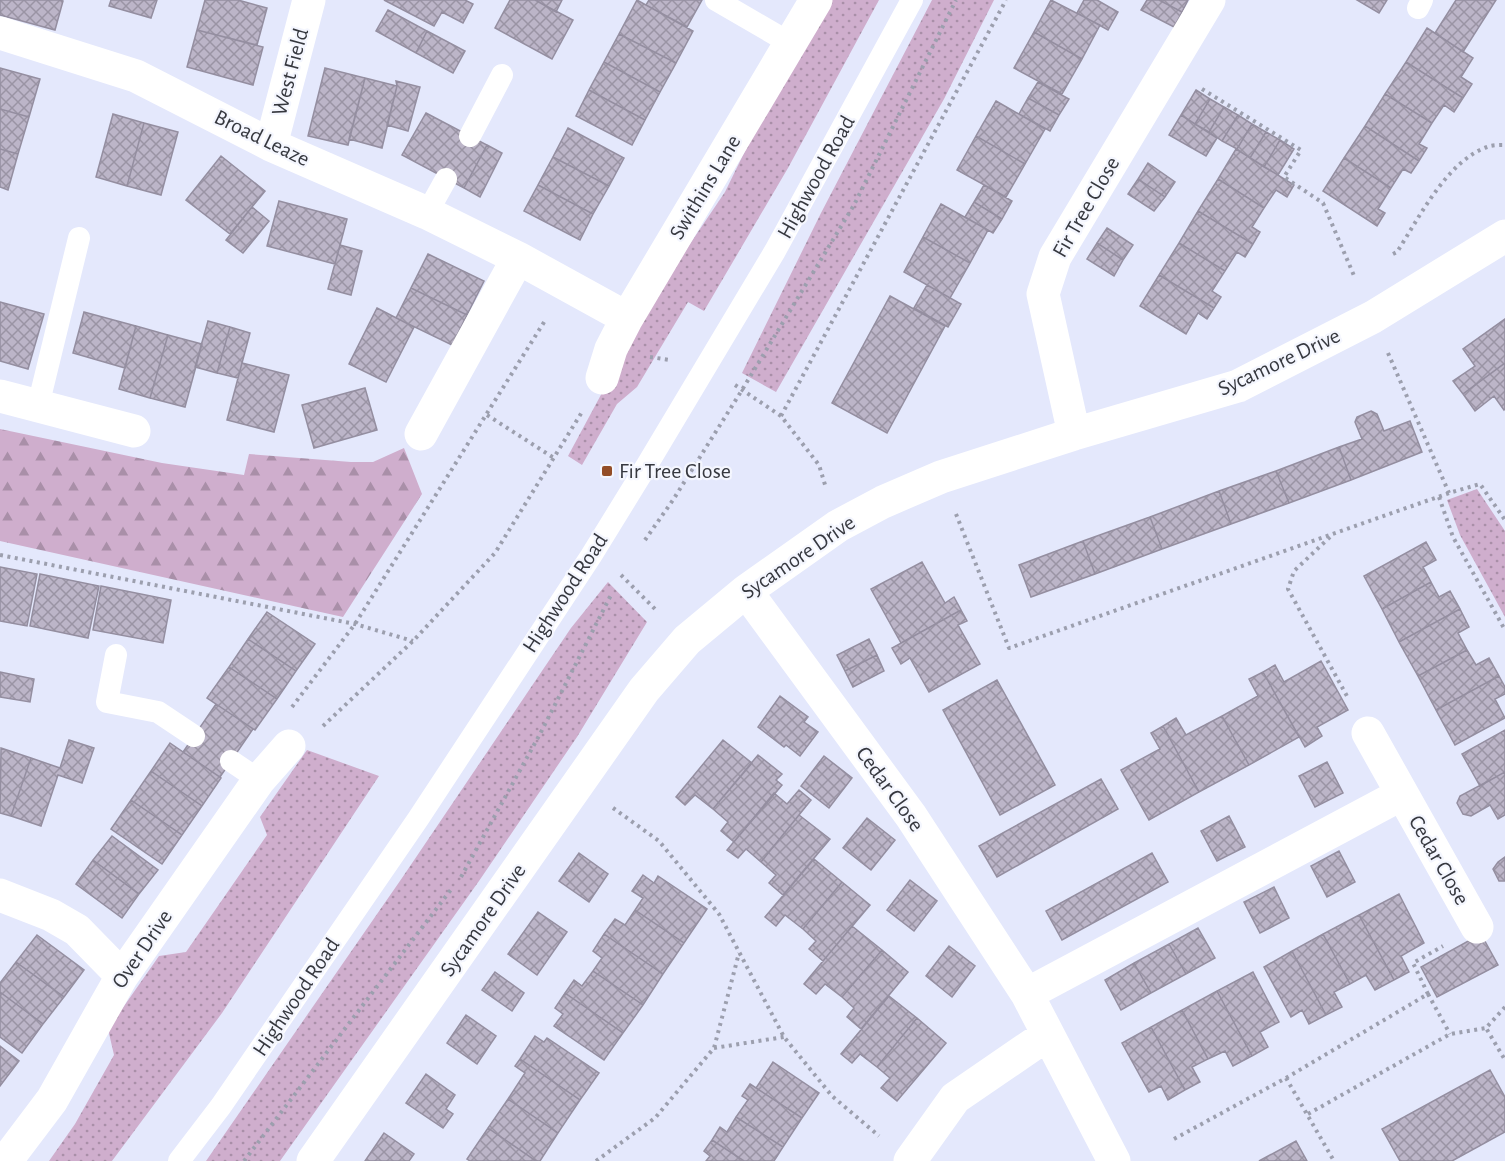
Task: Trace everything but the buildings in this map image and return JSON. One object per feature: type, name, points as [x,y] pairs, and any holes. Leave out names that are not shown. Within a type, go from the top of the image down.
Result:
[{"type":"street","name":"West Field","points":[[271,145],[309,0]]},
{"type":"street","name":"Swithins Lane","points":[[607,364],[627,318],[816,0]]},
{"type":"street","name":"Fir Tree Close","points":[[1074,434],[1043,294],[1055,257],[1209,0]]},
{"type":"street","name":"Broad Leaze","points":[[0,33],[136,76],[271,145],[427,213],[518,258],[627,318]]},
{"type":"street","name":"Sycamore Drive","points":[[313,1161],[644,690],[687,640],[746,591],[838,526],[884,502],[941,477],[1074,434],[1238,386],[1372,317],[1505,236]]},
{"type":"street","points":[[421,434],[518,258]]},
{"type":"street","points":[[0,396],[134,431]]},
{"type":"street","name":"Cedar Close","points":[[746,591],[911,816],[1027,994],[1114,1161]]},
{"type":"street","name":"Cedar Close","points":[[1368,733],[1477,927]]},
{"type":"street","name":"Over Drive","points":[[6,1161],[52,1100],[122,976],[259,780],[289,746]]},
{"type":"street","name":"Cedar Close","points":[[1027,994],[1402,794]]},
{"type":"street","points":[[0,895],[51,915],[77,930],[122,976]]},
{"type":"street","points":[[910,1161],[955,1098],[1047,1035]]},
{"type":"lane","points":[[716,0],[790,43]]},
{"type":"lane","name":"Highwood Road","points":[[179,1161],[221,1106],[418,819],[591,556],[775,251],[912,0]]},
{"type":"lane","points":[[470,136],[502,75]]},
{"type":"lane","points":[[427,213],[446,179]]},
{"type":"lane","points":[[38,406],[80,238]]},
{"type":"lane","points":[[116,655],[107,702],[158,712],[194,736]]},
{"type":"lane","points":[[231,761],[259,780]]},
{"type":"path","points":[[640,547],[673,500],[742,390],[854,205],[956,0]]},
{"type":"path","points":[[781,416],[1006,0]]},
{"type":"path","points":[[1168,69],[1301,150],[1284,177],[1323,203],[1355,278]]},
{"type":"path","points":[[289,746],[282,721],[355,624],[566,286]]},
{"type":"path","points":[[329,720],[413,641],[495,553],[554,458],[607,364],[705,367],[781,416],[819,465],[838,526]]},
{"type":"path","points":[[487,415],[554,458]]},
{"type":"path","points":[[941,477],[1009,648],[1480,484],[1505,520]]},
{"type":"path","points":[[1439,497],[1453,537],[1505,630]]},
{"type":"path","points":[[1333,535],[1294,571],[1288,589],[1368,733]]},
{"type":"path","points":[[0,555],[355,624],[413,641]]},
{"type":"path","points":[[244,1161],[460,878],[540,734],[627,565]]},
{"type":"path","points":[[621,575],[687,640]]},
{"type":"path","points":[[613,808],[659,841],[719,914],[784,1037],[832,1096],[883,1139]]},
{"type":"path","points":[[596,1161],[655,1118],[714,1048],[739,951]]},
{"type":"path","points":[[1174,1139],[1286,1078],[1428,994],[1450,1034]]},
{"type":"path","points":[[1308,1114],[1450,1034],[1486,1028],[1505,1006]]},
{"type":"path","points":[[1486,1028],[1505,1060]]},
{"type":"path","points":[[714,1048],[784,1037]]},
{"type":"path","points":[[1286,1078],[1334,1161]]},
{"type":"green space","points":[[827,0],[879,0],[788,168],[704,311],[688,302],[637,387],[617,404],[582,465],[568,456],[652,300],[725,192],[784,71]]},
{"type":"green space","points":[[932,0],[994,0],[944,99],[776,392],[742,373],[821,213]]},
{"type":"green space","points":[[0,429],[162,463],[244,475],[249,454],[373,462],[404,448],[422,494],[343,617],[0,541]]},
{"type":"green space","points":[[1477,489],[1505,531],[1505,617],[1460,535],[1447,500]]},
{"type":"green space","points":[[608,582],[647,622],[577,737],[479,881],[280,1161],[206,1161],[402,878],[571,628]]},
{"type":"green space","points":[[307,750],[379,776],[222,1013],[112,1161],[49,1161],[75,1124],[114,1055],[108,1029],[159,956],[186,952],[267,835],[260,817]]},
{"type":"place","name":"Fir Tree Close","points":[[607,471]]}]
